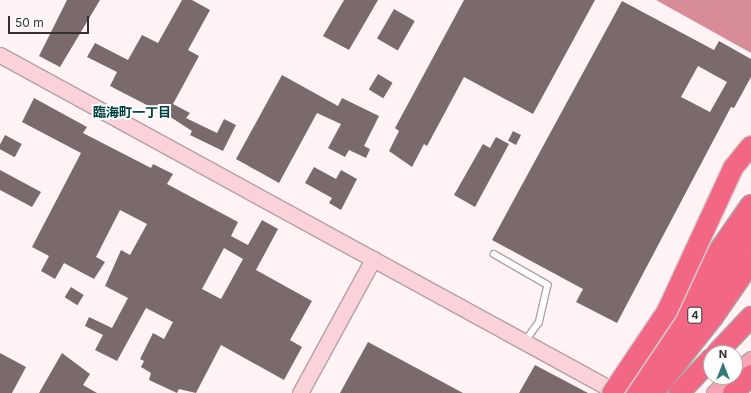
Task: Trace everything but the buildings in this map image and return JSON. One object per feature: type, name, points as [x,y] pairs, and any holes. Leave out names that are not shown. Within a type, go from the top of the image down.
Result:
[{"type":"highway","points":[[612,393],[667,311],[732,168],[751,146]]},
{"type":"highway","points":[[618,393],[751,205]]},
{"type":"highway","name":"4","points":[[632,393],[700,308],[751,233]]},
{"type":"highway","name":"4","points":[[653,393],[713,317],[751,262]]},
{"type":"highway","points":[[725,345],[751,317]]},
{"type":"highway","points":[[679,393],[703,368]]},
{"type":"highway","points":[[733,393],[751,375]]},
{"type":"main road","points":[[669,393],[751,307]]},
{"type":"main road","points":[[743,368],[751,360]]},
{"type":"main road","points":[[715,393],[724,385]]},
{"type":"street","points":[[0,55],[618,393]]},
{"type":"street","points":[[300,393],[373,259]]},
{"type":"lane","points":[[494,254],[548,285],[539,323],[526,342]]},
{"type":"shaded area","points":[[656,0],[751,0],[751,53]]},
{"type":"district","name":"臨海町一丁目","points":[[132,112]]}]
